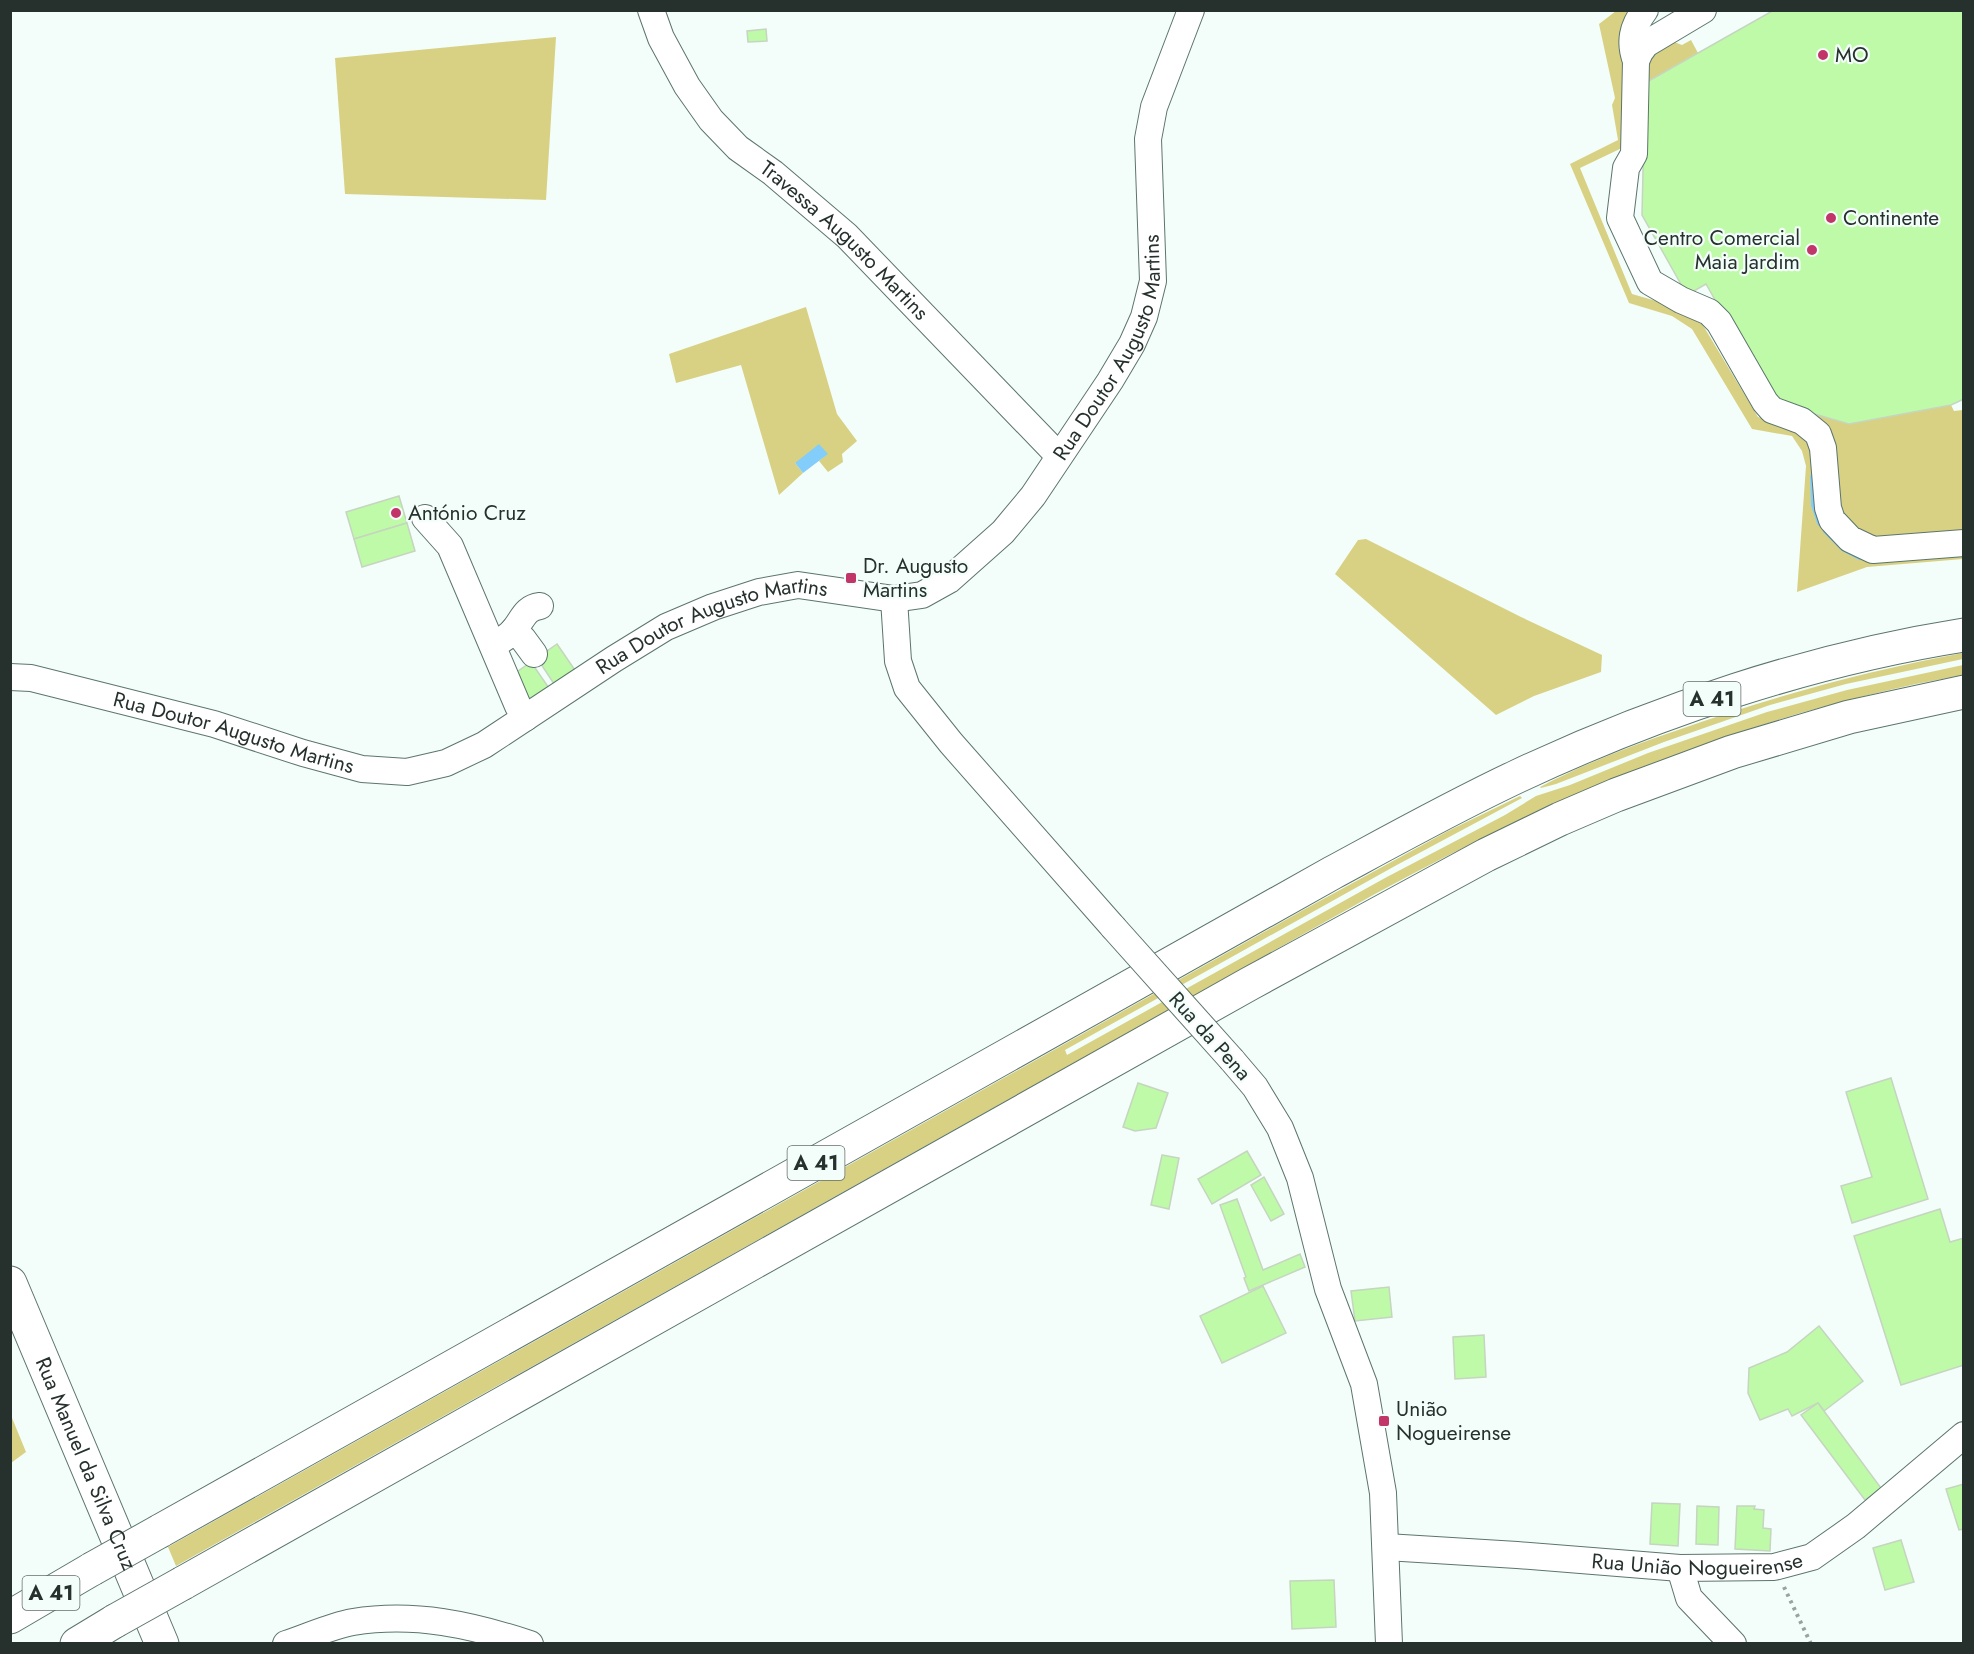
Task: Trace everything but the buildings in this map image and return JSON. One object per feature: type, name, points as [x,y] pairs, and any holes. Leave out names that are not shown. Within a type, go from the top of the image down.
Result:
[{"type":"main road","name":"A 41","points":[[10,1617],[1322,879],[1472,798],[1582,747],[1698,703],[1814,668],[1964,635]]},
{"type":"main road","name":"A 41","points":[[76,1644],[1249,984],[1486,855],[1607,799],[1732,752],[1849,717],[1964,692]]},
{"type":"main road","name":"Rua Manuel da Silva Cruz","points":[[10,1283],[162,1644]]},
{"type":"street","name":"Travessa Augusto Martins","points":[[651,10],[661,38],[687,86],[711,120],[738,148],[773,173],[848,236],[1059,456]]},
{"type":"street","name":"Rua Doutor Augusto Martins","points":[[10,676],[31,678],[214,724],[303,753],[362,769],[407,772],[446,763],[484,745],[666,627],[713,607],[759,592],[798,585],[894,599],[922,595],[949,580],[1003,532],[1034,496],[1110,381],[1132,344],[1144,317],[1153,280],[1148,139],[1154,107],[1191,10]]},
{"type":"street","points":[[1645,10],[1634,27],[1632,35],[1632,49],[1636,61],[1634,154],[1626,168],[1620,218],[1650,282],[1709,312],[1719,322],[1765,402],[1772,410],[1802,421],[1818,434],[1823,448],[1828,508],[1832,520],[1850,539],[1873,550],[1964,543]]},
{"type":"street","points":[[1636,61],[1646,44],[1703,10]]},
{"type":"street","points":[[425,518],[450,546],[503,638],[518,706],[525,718]]},
{"type":"street","name":"Rua da Pena","points":[[894,599],[898,661],[906,688],[922,710],[1232,1060],[1255,1087],[1280,1128],[1300,1178],[1328,1289],[1364,1384],[1383,1493],[1389,1644]]},
{"type":"street","points":[[503,638],[526,612],[533,607],[540,606]]},
{"type":"street","points":[[503,638],[522,639],[534,654]]},
{"type":"street","name":"Rua União Nogueirense","points":[[1386,1547],[1680,1568],[1774,1567],[1812,1557],[1856,1526],[1964,1435]]},
{"type":"street","points":[[1680,1568],[1689,1598],[1733,1644]]},
{"type":"street","points":[[286,1644],[352,1622],[420,1618],[477,1628],[530,1644]]},
{"type":"path","points":[[1774,1567],[1811,1644]]},
{"type":"shaded area","points":[[1616,11],[1639,11],[1624,147],[1580,168],[1632,294],[1677,307],[1701,322],[1758,417],[1789,426],[1806,436],[1812,452],[1816,514],[1828,533],[1843,548],[1863,558],[1963,553],[1963,559],[1867,567],[1797,592],[1806,466],[1802,451],[1792,436],[1752,429],[1692,329],[1672,316],[1629,303],[1570,164],[1618,140],[1612,105],[1615,98],[1599,24]]},
{"type":"shaded area","points":[[556,37],[546,200],[345,194],[335,58]]},
{"type":"shaded area","points":[[1669,40],[1682,45],[1691,40],[1698,53],[1645,83],[1646,60]]},
{"type":"shaded area","points":[[806,307],[837,414],[857,441],[842,454],[843,462],[828,472],[819,461],[827,454],[795,463],[803,473],[779,495],[741,365],[676,383],[669,354]]},
{"type":"shaded area","points":[[1773,402],[1849,424],[1951,405],[1954,411],[1963,410],[1963,537],[1866,539],[1836,507],[1830,454]]},
{"type":"shaded area","points":[[1366,539],[1602,655],[1601,672],[1534,696],[1496,715],[1335,574],[1358,540]]},
{"type":"shaded area","points":[[1963,653],[1963,659],[1846,684],[1770,705],[1664,742],[1556,784],[1540,787],[1625,749],[1748,707],[1819,686]]},
{"type":"shaded area","points":[[1963,665],[1963,675],[1886,691],[1809,711],[1660,760],[1516,822],[1445,857],[1375,894],[176,1566],[168,1547],[1448,831],[1520,796],[1522,798],[1065,1050],[1067,1055],[1536,796],[1570,785],[1648,753],[1767,712],[1847,690]]},
{"type":"shaded area","points":[[10,1413],[26,1452],[11,1463],[10,1463]]},
{"type":"water","points":[[819,444],[828,454],[803,473],[795,463]]},
{"type":"waterway","points":[[1813,477],[1814,505],[1820,523]]},
{"type":"waterway","points":[[1826,531],[1843,548],[1860,557]]},
{"type":"place","name":"MO","points":[[1823,55]]},
{"type":"place","name":"Continente","points":[[1831,218]]},
{"type":"place","name":"Centro Comercial Maia Jardim","points":[[1812,250]]},
{"type":"place","name":"António Cruz","points":[[396,513]]},
{"type":"place","name":"Dr. Augusto Martins","points":[[851,578]]},
{"type":"place","name":"União Nogueirense","points":[[1384,1421]]}]
